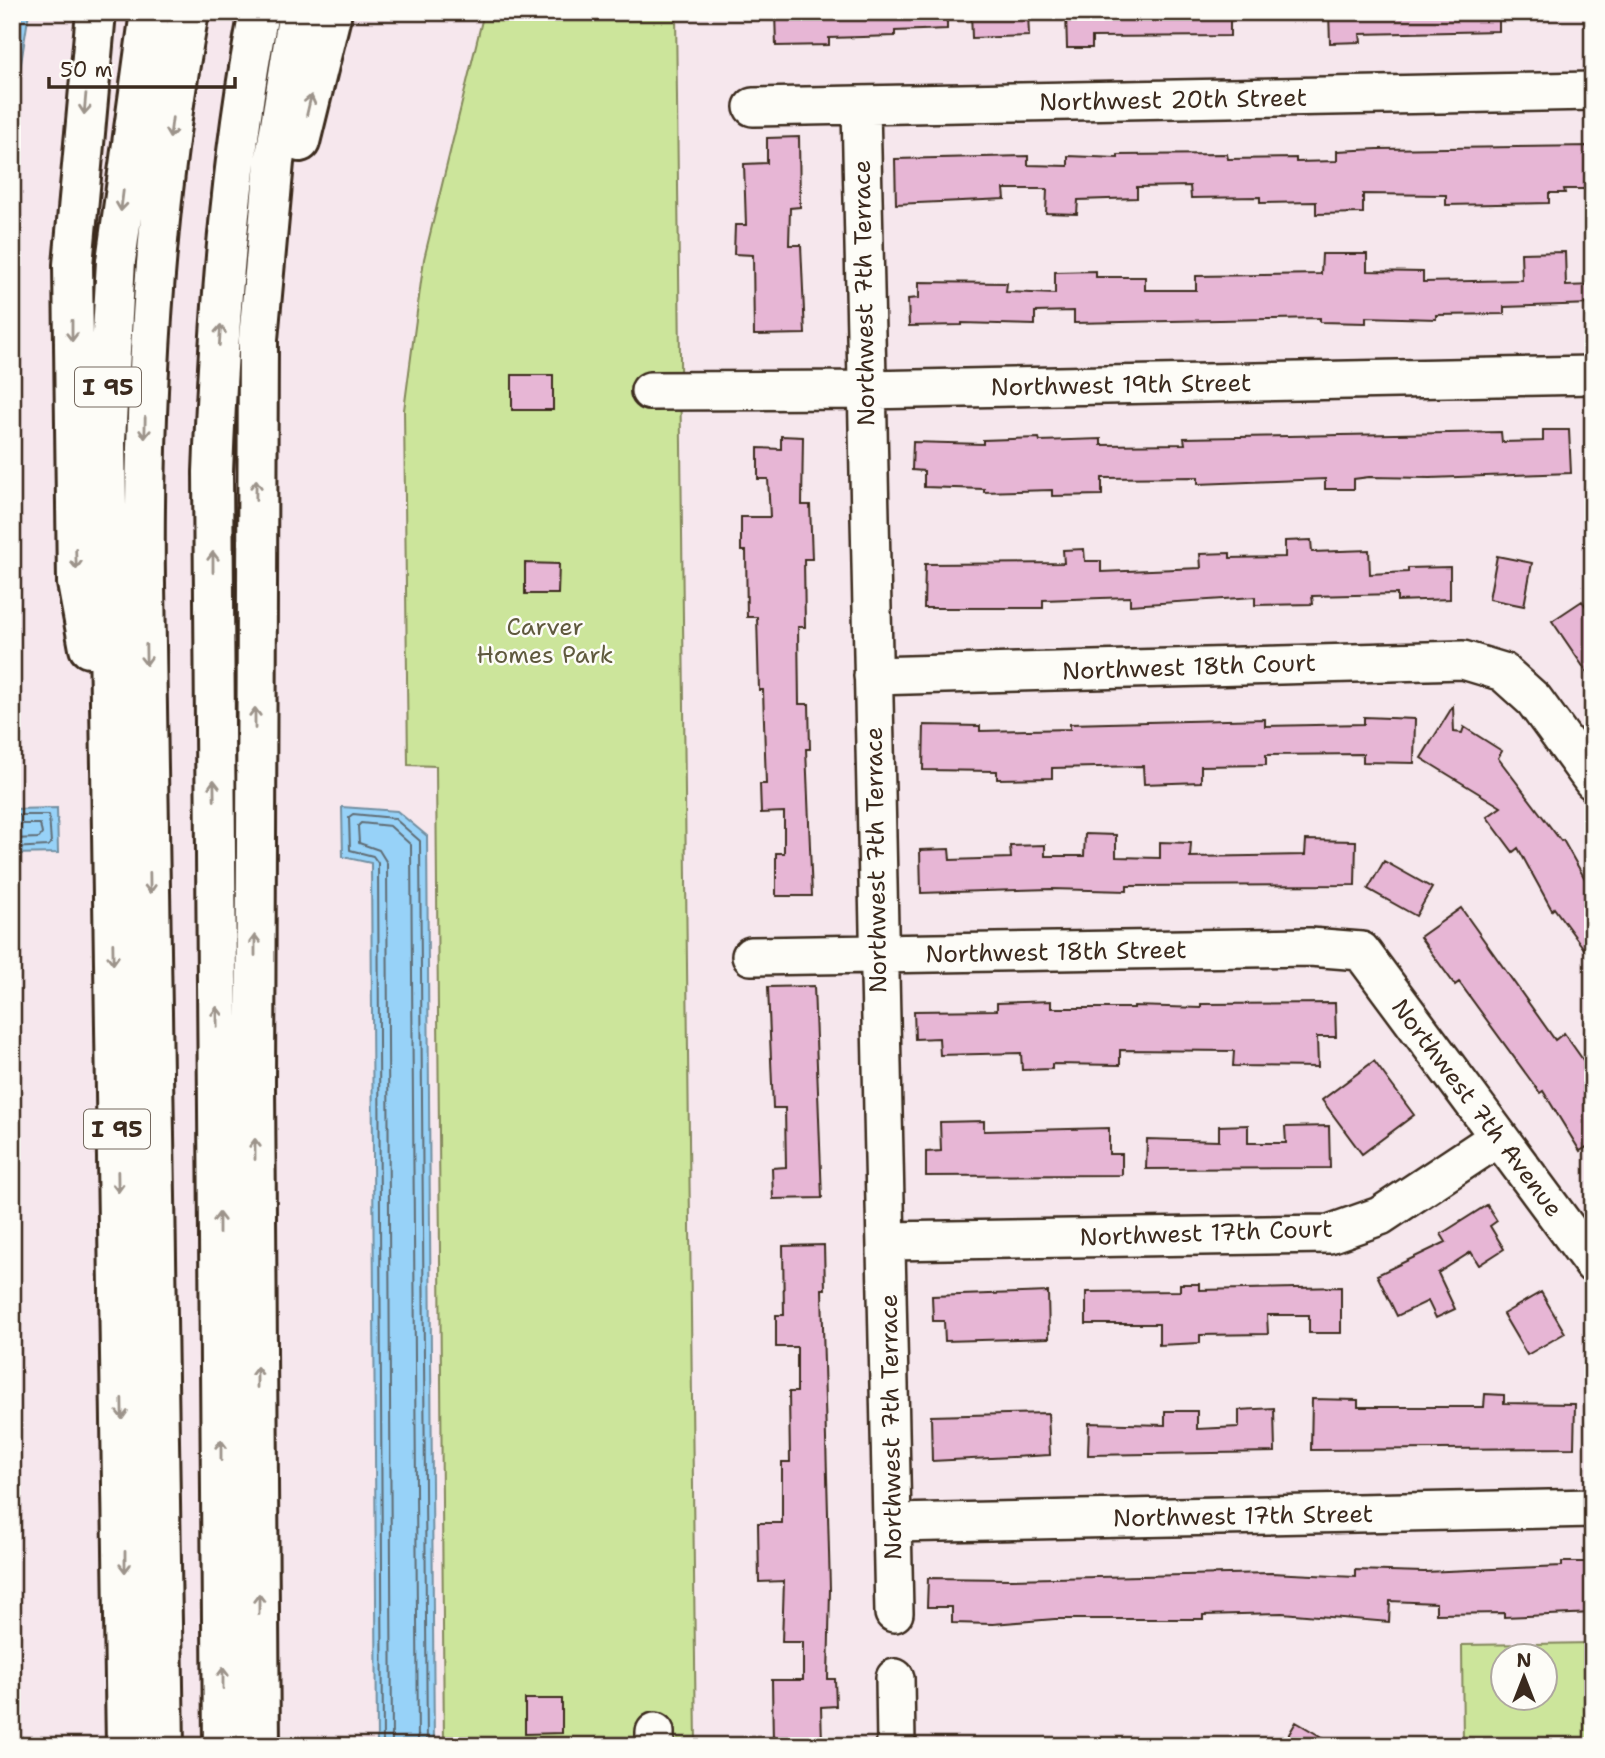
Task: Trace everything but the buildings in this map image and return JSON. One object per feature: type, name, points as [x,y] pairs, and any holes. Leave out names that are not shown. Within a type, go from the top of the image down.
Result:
[{"type":"highway","points":[[96,12],[73,265],[73,451],[77,583],[110,764]]},
{"type":"highway","name":"I 95","points":[[126,1746],[105,536],[109,354],[126,170],[150,12]]},
{"type":"highway","points":[[164,1746],[145,598],[145,402],[160,216],[190,12]]},
{"type":"highway","points":[[223,1746],[213,472],[231,203],[259,12]]},
{"type":"highway","points":[[260,1746],[255,1101],[258,339],[274,162],[298,12]]},
{"type":"highway","points":[[258,339],[332,12]]},
{"type":"street","name":"Northwest 20th Street","points":[[753,107],[1593,91]]},
{"type":"street","name":"Northwest 7th Terrace","points":[[861,107],[894,1613]]},
{"type":"street","name":"Northwest 19th Street","points":[[650,391],[866,390],[1593,375]]},
{"type":"street","name":"Northwest 18th Court","points":[[873,676],[1463,660],[1503,671],[1534,700],[1593,781]]},
{"type":"street","name":"Northwest 18th Street","points":[[751,956],[1310,947],[1361,951]]},
{"type":"street","name":"Northwest 7th Avenue","points":[[1361,951],[1593,1264]]},
{"type":"street","name":"Northwest 17th Court","points":[[887,1241],[1329,1234],[1380,1216],[1499,1137]]},
{"type":"street","name":"Northwest 17th Street","points":[[893,1523],[1593,1508]]},
{"type":"street","points":[[895,1678],[896,1746]]},
{"type":"green space","name":"Carver Homes Park","points":[[484,12],[676,12],[696,1746],[444,1746],[436,766],[408,765],[404,410],[424,259]]},
{"type":"green space","points":[[1593,1643],[1593,1746],[1463,1746],[1462,1645],[1490,1645],[1490,1712],[1560,1712],[1560,1644]]},
{"type":"water","points":[[12,12],[29,12],[12,121]]},
{"type":"water","points":[[342,807],[397,811],[427,836],[434,1746],[377,1746],[371,863],[343,857]]},
{"type":"water","points":[[57,808],[58,853],[12,854],[12,809]]}]
